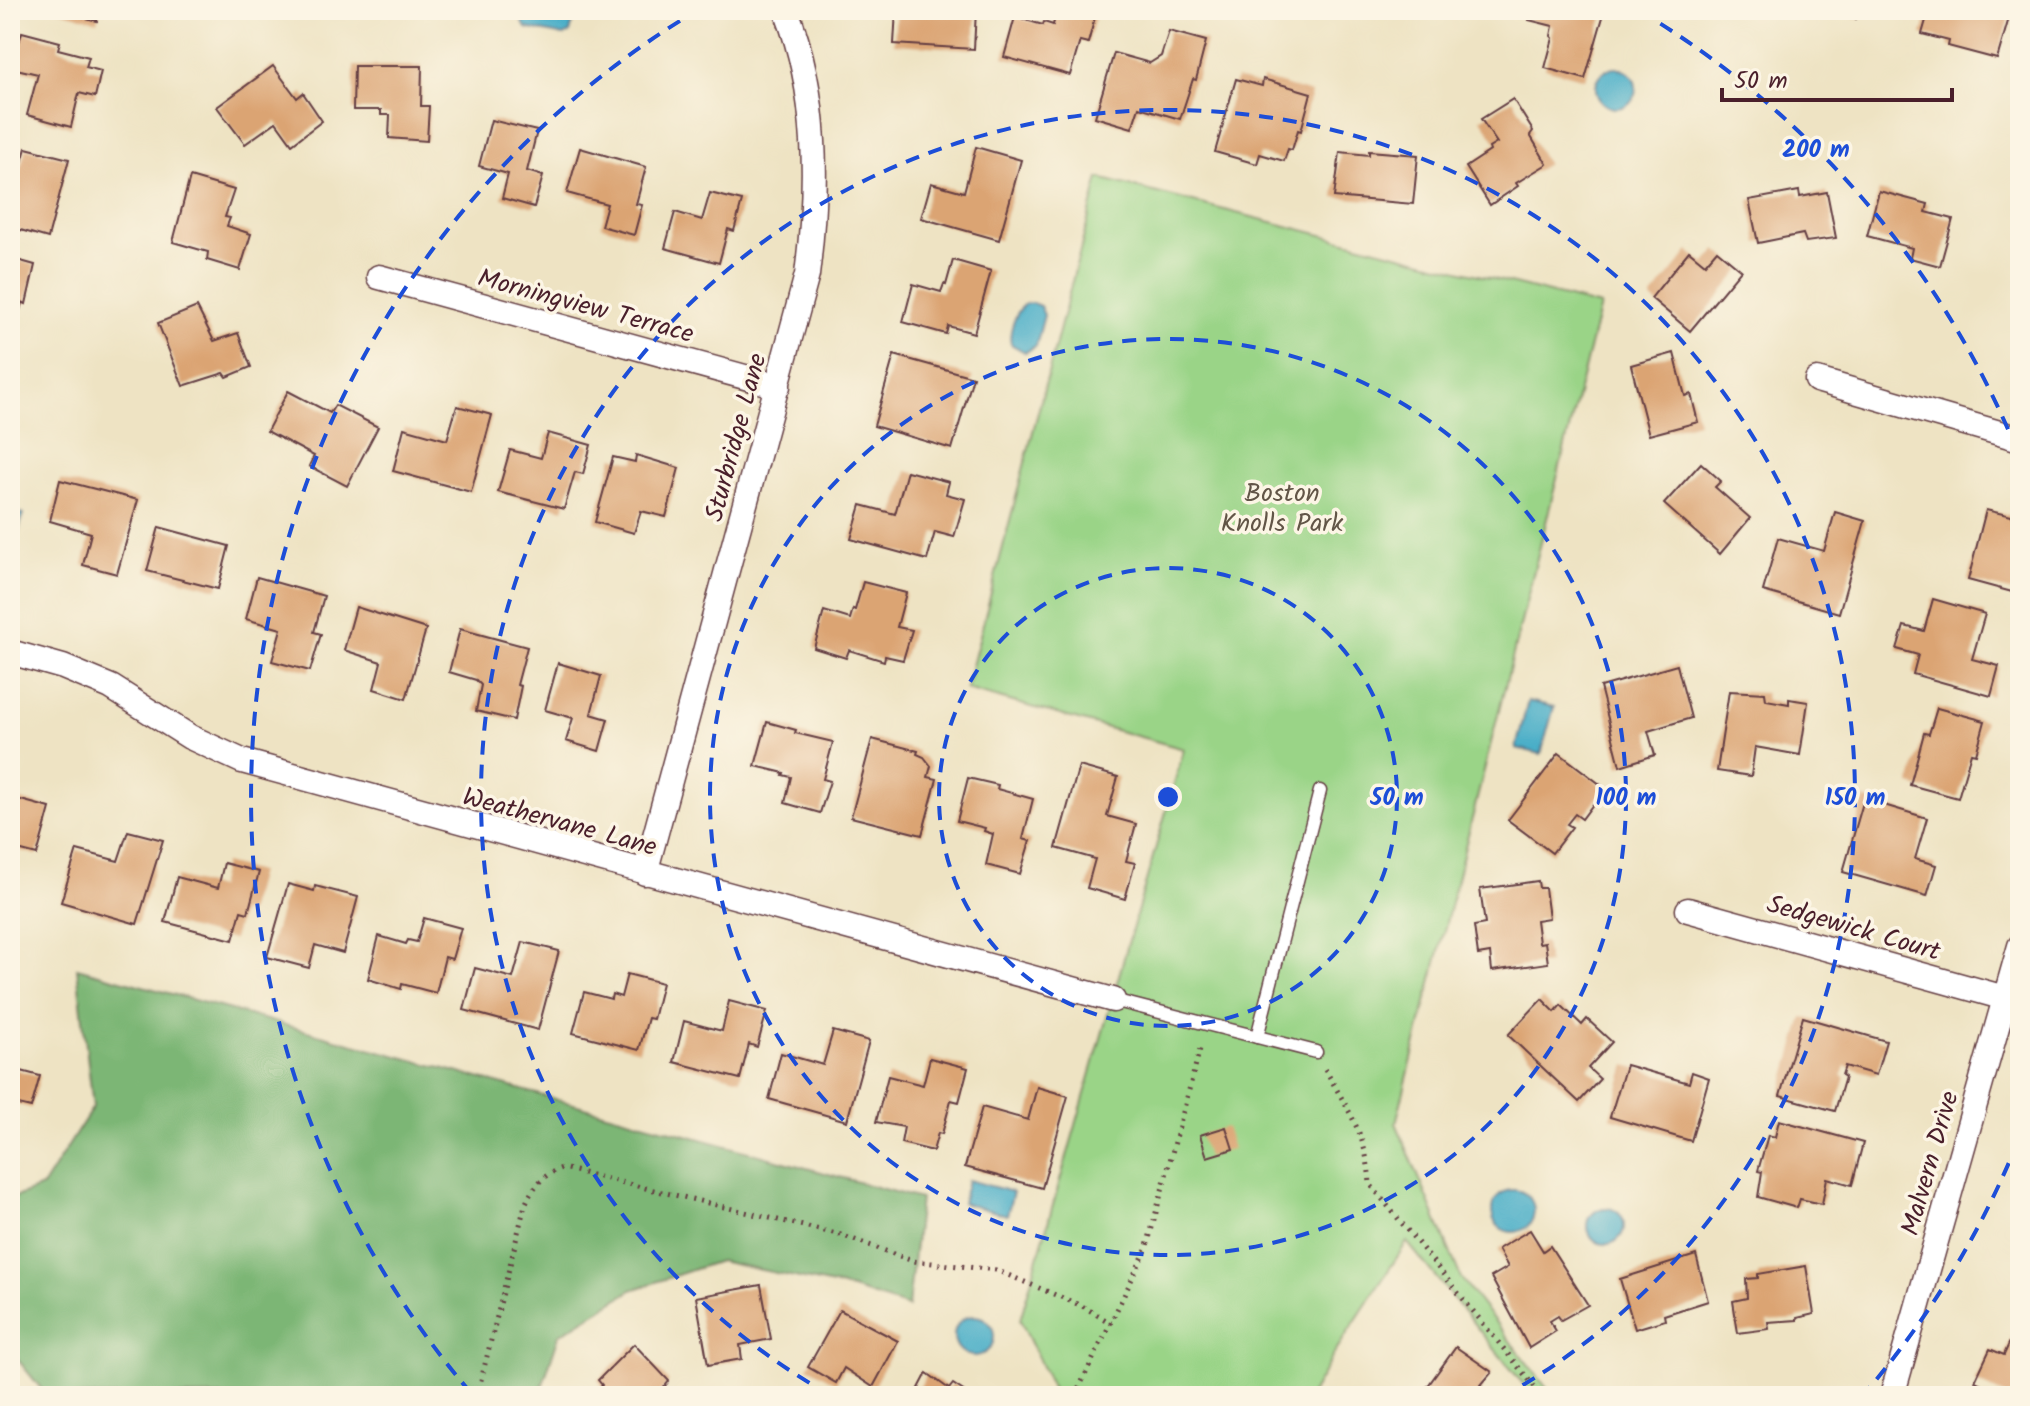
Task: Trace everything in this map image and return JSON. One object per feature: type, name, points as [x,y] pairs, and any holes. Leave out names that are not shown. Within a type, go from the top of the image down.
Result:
[{"type":"street","name":"Sturbridge Lane","points":[[645,873],[807,275],[814,212],[815,149],[805,77],[786,10]]},
{"type":"street","name":"Morningview Terrace","points":[[379,277],[778,386]]},
{"type":"street","points":[[1817,380],[2020,439]]},
{"type":"street","name":"Weathervane Lane","points":[[10,652],[63,667],[111,687],[190,737],[242,761],[1113,1000]]},
{"type":"street","name":"Sedgewick Court","points":[[1688,910],[2005,998]]},
{"type":"street","name":"Malvern Drive","points":[[1892,1396],[2020,946]]},
{"type":"lane","points":[[1257,1037],[1320,791]]},
{"type":"lane","points":[[1113,1000],[1316,1052]]},
{"type":"path","points":[[1075,1396],[1146,1250],[1207,1024]]},
{"type":"path","points":[[1316,1052],[1362,1135],[1370,1184],[1542,1396]]},
{"type":"path","points":[[477,1396],[525,1205],[539,1182],[552,1171],[562,1168],[841,1235],[913,1261],[996,1270],[1082,1306],[1111,1323]]},
{"type":"green space","name":"Boston Knolls Park","points":[[1099,178],[1600,306],[1396,1123],[1461,1278],[1553,1396],[1533,1396],[1407,1242],[1310,1396],[1056,1396],[1020,1320],[1184,749],[966,689]]},
{"type":"green space","points":[[77,968],[920,1199],[908,1307],[852,1289],[719,1261],[632,1290],[559,1335],[539,1396],[47,1396],[10,1350],[10,1199],[42,1187],[93,1107]]},
{"type":"water","points":[[524,10],[576,10],[570,33],[564,36],[526,28],[522,21]]},
{"type":"water","points":[[1616,68],[1630,74],[1636,88],[1630,102],[1616,108],[1602,102],[1596,88],[1602,74]]},
{"type":"water","points":[[1024,304],[1040,306],[1044,315],[1036,346],[1025,352],[1011,344],[1011,334],[1013,322],[1021,308]]},
{"type":"water","points":[[10,511],[23,514],[10,565]]},
{"type":"water","points":[[1528,701],[1554,707],[1541,754],[1516,748]]},
{"type":"water","points":[[968,1180],[1013,1192],[1007,1215],[962,1203]]},
{"type":"water","points":[[1513,1190],[1528,1196],[1534,1211],[1528,1226],[1513,1232],[1498,1226],[1492,1211],[1498,1196]]},
{"type":"water","points":[[1606,1208],[1619,1213],[1624,1226],[1619,1239],[1606,1244],[1593,1239],[1588,1226],[1593,1213]]},
{"type":"water","points":[[974,1316],[988,1322],[994,1336],[988,1350],[974,1356],[960,1350],[954,1336],[960,1322]]},
{"type":"building","points":[[57,10],[100,10],[97,21]]},
{"type":"building","points":[[473,10],[495,10],[493,16]]},
{"type":"building","points":[[896,10],[976,10],[974,49],[894,44]]},
{"type":"building","points":[[1057,10],[1097,10],[1088,43],[1080,41],[1070,75],[1004,57],[1015,17],[1053,25]]},
{"type":"building","points":[[1532,10],[1605,10],[1585,79],[1545,68],[1553,26],[1529,20]]},
{"type":"building","points":[[1843,10],[1862,10],[1856,19]]},
{"type":"building","points":[[1929,10],[1979,10],[2009,18],[1997,59],[1948,46],[1949,41],[1922,34]]},
{"type":"building","points":[[1169,31],[1206,41],[1196,80],[1193,79],[1180,119],[1139,107],[1132,128],[1095,117],[1114,53],[1150,63],[1161,56]]},
{"type":"building","points":[[22,32],[60,42],[58,49],[89,57],[86,67],[101,71],[95,97],[79,93],[71,127],[27,115],[38,74],[12,68]]},
{"type":"building","points":[[273,66],[297,98],[303,93],[322,121],[292,144],[276,122],[245,144],[217,107]]},
{"type":"building","points":[[354,66],[422,66],[421,106],[429,106],[427,141],[389,138],[390,115],[381,115],[381,110],[353,110]]},
{"type":"building","points":[[1236,79],[1262,86],[1263,79],[1311,93],[1301,131],[1298,130],[1292,150],[1288,149],[1284,161],[1260,154],[1257,164],[1215,152]]},
{"type":"building","points":[[1513,99],[1533,131],[1530,135],[1547,164],[1516,183],[1518,186],[1490,205],[1466,167],[1497,143],[1481,119]]},
{"type":"building","points":[[491,120],[537,131],[527,171],[543,176],[534,207],[502,198],[508,174],[479,166]]},
{"type":"building","points":[[976,147],[1021,160],[999,240],[921,218],[931,183],[964,192]]},
{"type":"building","points":[[26,148],[69,159],[48,238],[10,227],[10,189],[14,190]]},
{"type":"building","points":[[580,148],[646,167],[636,204],[642,205],[634,235],[601,226],[607,204],[567,193]]},
{"type":"building","points":[[1369,151],[1418,155],[1413,204],[1334,197],[1340,152],[1369,155]]},
{"type":"building","points":[[190,177],[234,190],[225,217],[230,218],[227,226],[251,234],[240,270],[207,260],[208,252],[173,242]]},
{"type":"building","points":[[1799,191],[1800,197],[1827,192],[1836,238],[1806,242],[1803,234],[1758,243],[1749,200]]},
{"type":"building","points":[[1879,191],[1928,204],[1926,212],[1953,219],[1940,266],[1910,258],[1912,248],[1867,236]]},
{"type":"building","points":[[710,193],[742,201],[734,231],[728,229],[719,263],[665,248],[675,212],[702,220]]},
{"type":"building","points":[[1717,250],[1741,270],[1690,331],[1651,298],[1689,251],[1705,264]]},
{"type":"building","points":[[10,258],[35,265],[26,304],[22,302],[15,332],[10,331]]},
{"type":"building","points":[[953,260],[991,271],[974,333],[948,326],[946,334],[903,322],[913,284],[941,292]]},
{"type":"building","points":[[197,307],[214,341],[238,333],[251,367],[227,377],[224,373],[183,386],[158,323]]},
{"type":"building","points":[[1674,353],[1685,396],[1691,394],[1698,422],[1649,435],[1631,365]]},
{"type":"building","points":[[894,355],[973,377],[952,449],[874,426]]},
{"type":"building","points":[[288,391],[330,413],[335,405],[378,427],[347,486],[309,466],[314,456],[267,431]]},
{"type":"building","points":[[457,406],[492,415],[471,492],[393,471],[404,428],[447,440]]},
{"type":"building","points":[[548,433],[591,445],[583,474],[575,472],[564,509],[498,492],[510,450],[541,458]]},
{"type":"building","points":[[636,455],[679,468],[666,517],[641,511],[634,533],[595,522],[613,457],[635,462]]},
{"type":"building","points":[[1701,463],[1721,481],[1715,487],[1750,518],[1720,554],[1664,504]]},
{"type":"building","points":[[907,471],[949,482],[946,494],[965,499],[954,537],[935,532],[927,560],[851,539],[861,505],[895,514]]},
{"type":"building","points":[[60,480],[138,500],[117,574],[83,565],[91,533],[50,521]]},
{"type":"building","points":[[1986,510],[2020,518],[2020,563],[2012,592],[1968,580]]},
{"type":"building","points":[[1835,512],[1865,521],[1839,613],[1763,591],[1778,538],[1824,551]]},
{"type":"building","points":[[159,527],[229,546],[218,589],[147,571]]},
{"type":"building","points":[[257,577],[324,596],[314,632],[321,634],[310,671],[272,661],[281,629],[246,619]]},
{"type":"building","points":[[863,582],[906,593],[897,627],[912,630],[903,660],[885,656],[884,661],[849,650],[846,658],[814,648],[824,611],[850,619]]},
{"type":"building","points":[[1933,599],[1985,614],[1972,659],[1999,666],[1991,696],[1913,674],[1918,655],[1897,649],[1904,626],[1924,631]]},
{"type":"building","points":[[356,607],[426,629],[406,699],[374,689],[381,662],[344,650]]},
{"type":"building","points":[[460,629],[527,647],[517,685],[521,686],[514,720],[476,711],[481,685],[476,680],[449,672]]},
{"type":"building","points":[[558,663],[601,676],[591,714],[608,719],[599,751],[566,741],[573,718],[545,710]]},
{"type":"building","points":[[1677,665],[1691,718],[1648,731],[1655,755],[1620,766],[1600,687]]},
{"type":"building","points":[[1729,691],[1765,693],[1766,700],[1789,704],[1789,699],[1808,702],[1800,755],[1755,747],[1751,776],[1717,771]]},
{"type":"building","points":[[1937,708],[1985,721],[1976,754],[1971,753],[1958,798],[1910,785],[1924,733],[1929,734]]},
{"type":"building","points":[[767,722],[796,730],[795,733],[833,742],[823,779],[830,781],[820,813],[785,803],[791,777],[755,766]]},
{"type":"building","points":[[872,739],[918,751],[917,754],[931,766],[928,777],[937,779],[922,835],[851,817]]},
{"type":"building","points":[[1559,753],[1605,788],[1582,819],[1575,814],[1567,824],[1572,827],[1552,853],[1508,820]]},
{"type":"building","points":[[1079,766],[1118,777],[1107,816],[1136,824],[1126,861],[1135,863],[1125,899],[1087,888],[1095,859],[1056,848]]},
{"type":"building","points":[[968,778],[998,785],[997,789],[1033,799],[1023,839],[1030,841],[1020,874],[986,865],[993,834],[984,831],[985,828],[957,821]]},
{"type":"building","points":[[10,797],[50,808],[37,855],[10,848]]},
{"type":"building","points":[[1864,799],[1927,818],[1915,859],[1936,865],[1927,896],[1843,872]]},
{"type":"building","points":[[128,831],[163,840],[137,924],[61,902],[77,850],[118,861]]},
{"type":"building","points":[[224,863],[259,872],[248,913],[241,911],[233,940],[165,922],[177,877],[218,888]]},
{"type":"building","points":[[1538,881],[1539,888],[1545,888],[1549,918],[1536,920],[1539,943],[1545,942],[1548,963],[1492,971],[1490,953],[1478,955],[1474,926],[1485,924],[1480,889]]},
{"type":"building","points":[[288,884],[314,891],[315,886],[358,897],[343,953],[315,945],[309,968],[267,957]]},
{"type":"building","points":[[424,918],[461,928],[452,959],[445,957],[436,993],[402,984],[401,989],[368,979],[379,936],[406,944],[408,940],[417,942]]},
{"type":"building","points":[[523,942],[559,951],[538,1030],[464,1010],[475,968],[513,978]]},
{"type":"building","points":[[627,974],[662,983],[653,1019],[648,1018],[639,1050],[573,1033],[584,992],[611,999],[612,994],[621,997]]},
{"type":"building","points":[[1542,999],[1555,1012],[1561,1005],[1582,1025],[1587,1019],[1612,1042],[1588,1068],[1600,1079],[1579,1102],[1508,1035]]},
{"type":"building","points":[[729,1001],[767,1011],[757,1047],[749,1044],[740,1079],[674,1062],[684,1021],[722,1031]]},
{"type":"building","points":[[1803,1017],[1886,1041],[1876,1075],[1845,1066],[1835,1111],[1780,1096]]},
{"type":"building","points":[[833,1031],[869,1041],[847,1121],[769,1099],[781,1053],[823,1065]]},
{"type":"building","points":[[930,1058],[968,1068],[959,1102],[951,1100],[942,1134],[938,1133],[933,1151],[901,1143],[904,1127],[876,1122],[888,1076],[923,1085]]},
{"type":"building","points":[[1626,1065],[1689,1083],[1692,1072],[1709,1078],[1691,1141],[1610,1117]]},
{"type":"building","points":[[10,1068],[40,1076],[31,1108],[10,1103]]},
{"type":"building","points":[[1037,1087],[1068,1096],[1042,1188],[965,1167],[982,1107],[1028,1120]]},
{"type":"building","points":[[1779,1120],[1863,1143],[1852,1185],[1827,1178],[1822,1204],[1800,1199],[1797,1208],[1758,1197],[1762,1172],[1758,1171],[1768,1135],[1775,1137]]},
{"type":"building","points":[[1226,1127],[1233,1149],[1207,1157],[1200,1135]]},
{"type":"building","points":[[1530,1230],[1543,1251],[1550,1246],[1588,1305],[1561,1320],[1558,1316],[1550,1321],[1556,1331],[1529,1348],[1491,1277],[1508,1267],[1498,1249]]},
{"type":"building","points":[[1696,1255],[1708,1301],[1664,1315],[1665,1320],[1635,1329],[1620,1279]]},
{"type":"building","points":[[1806,1266],[1814,1314],[1797,1320],[1768,1322],[1769,1329],[1738,1333],[1733,1301],[1747,1298],[1746,1279]]},
{"type":"building","points":[[761,1285],[771,1339],[740,1345],[742,1359],[708,1365],[696,1297]]},
{"type":"building","points":[[840,1310],[898,1341],[873,1387],[844,1368],[836,1383],[808,1367]]},
{"type":"building","points":[[2012,1337],[2020,1340],[2020,1396],[2007,1396],[1975,1381],[1990,1349],[2004,1355]]},
{"type":"building","points":[[634,1344],[669,1381],[657,1396],[595,1396],[602,1385],[598,1380]]},
{"type":"building","points":[[1456,1347],[1492,1372],[1481,1385],[1483,1387],[1476,1396],[1422,1394]]},
{"type":"building","points":[[927,1373],[949,1389],[953,1384],[971,1396],[915,1396]]}]
